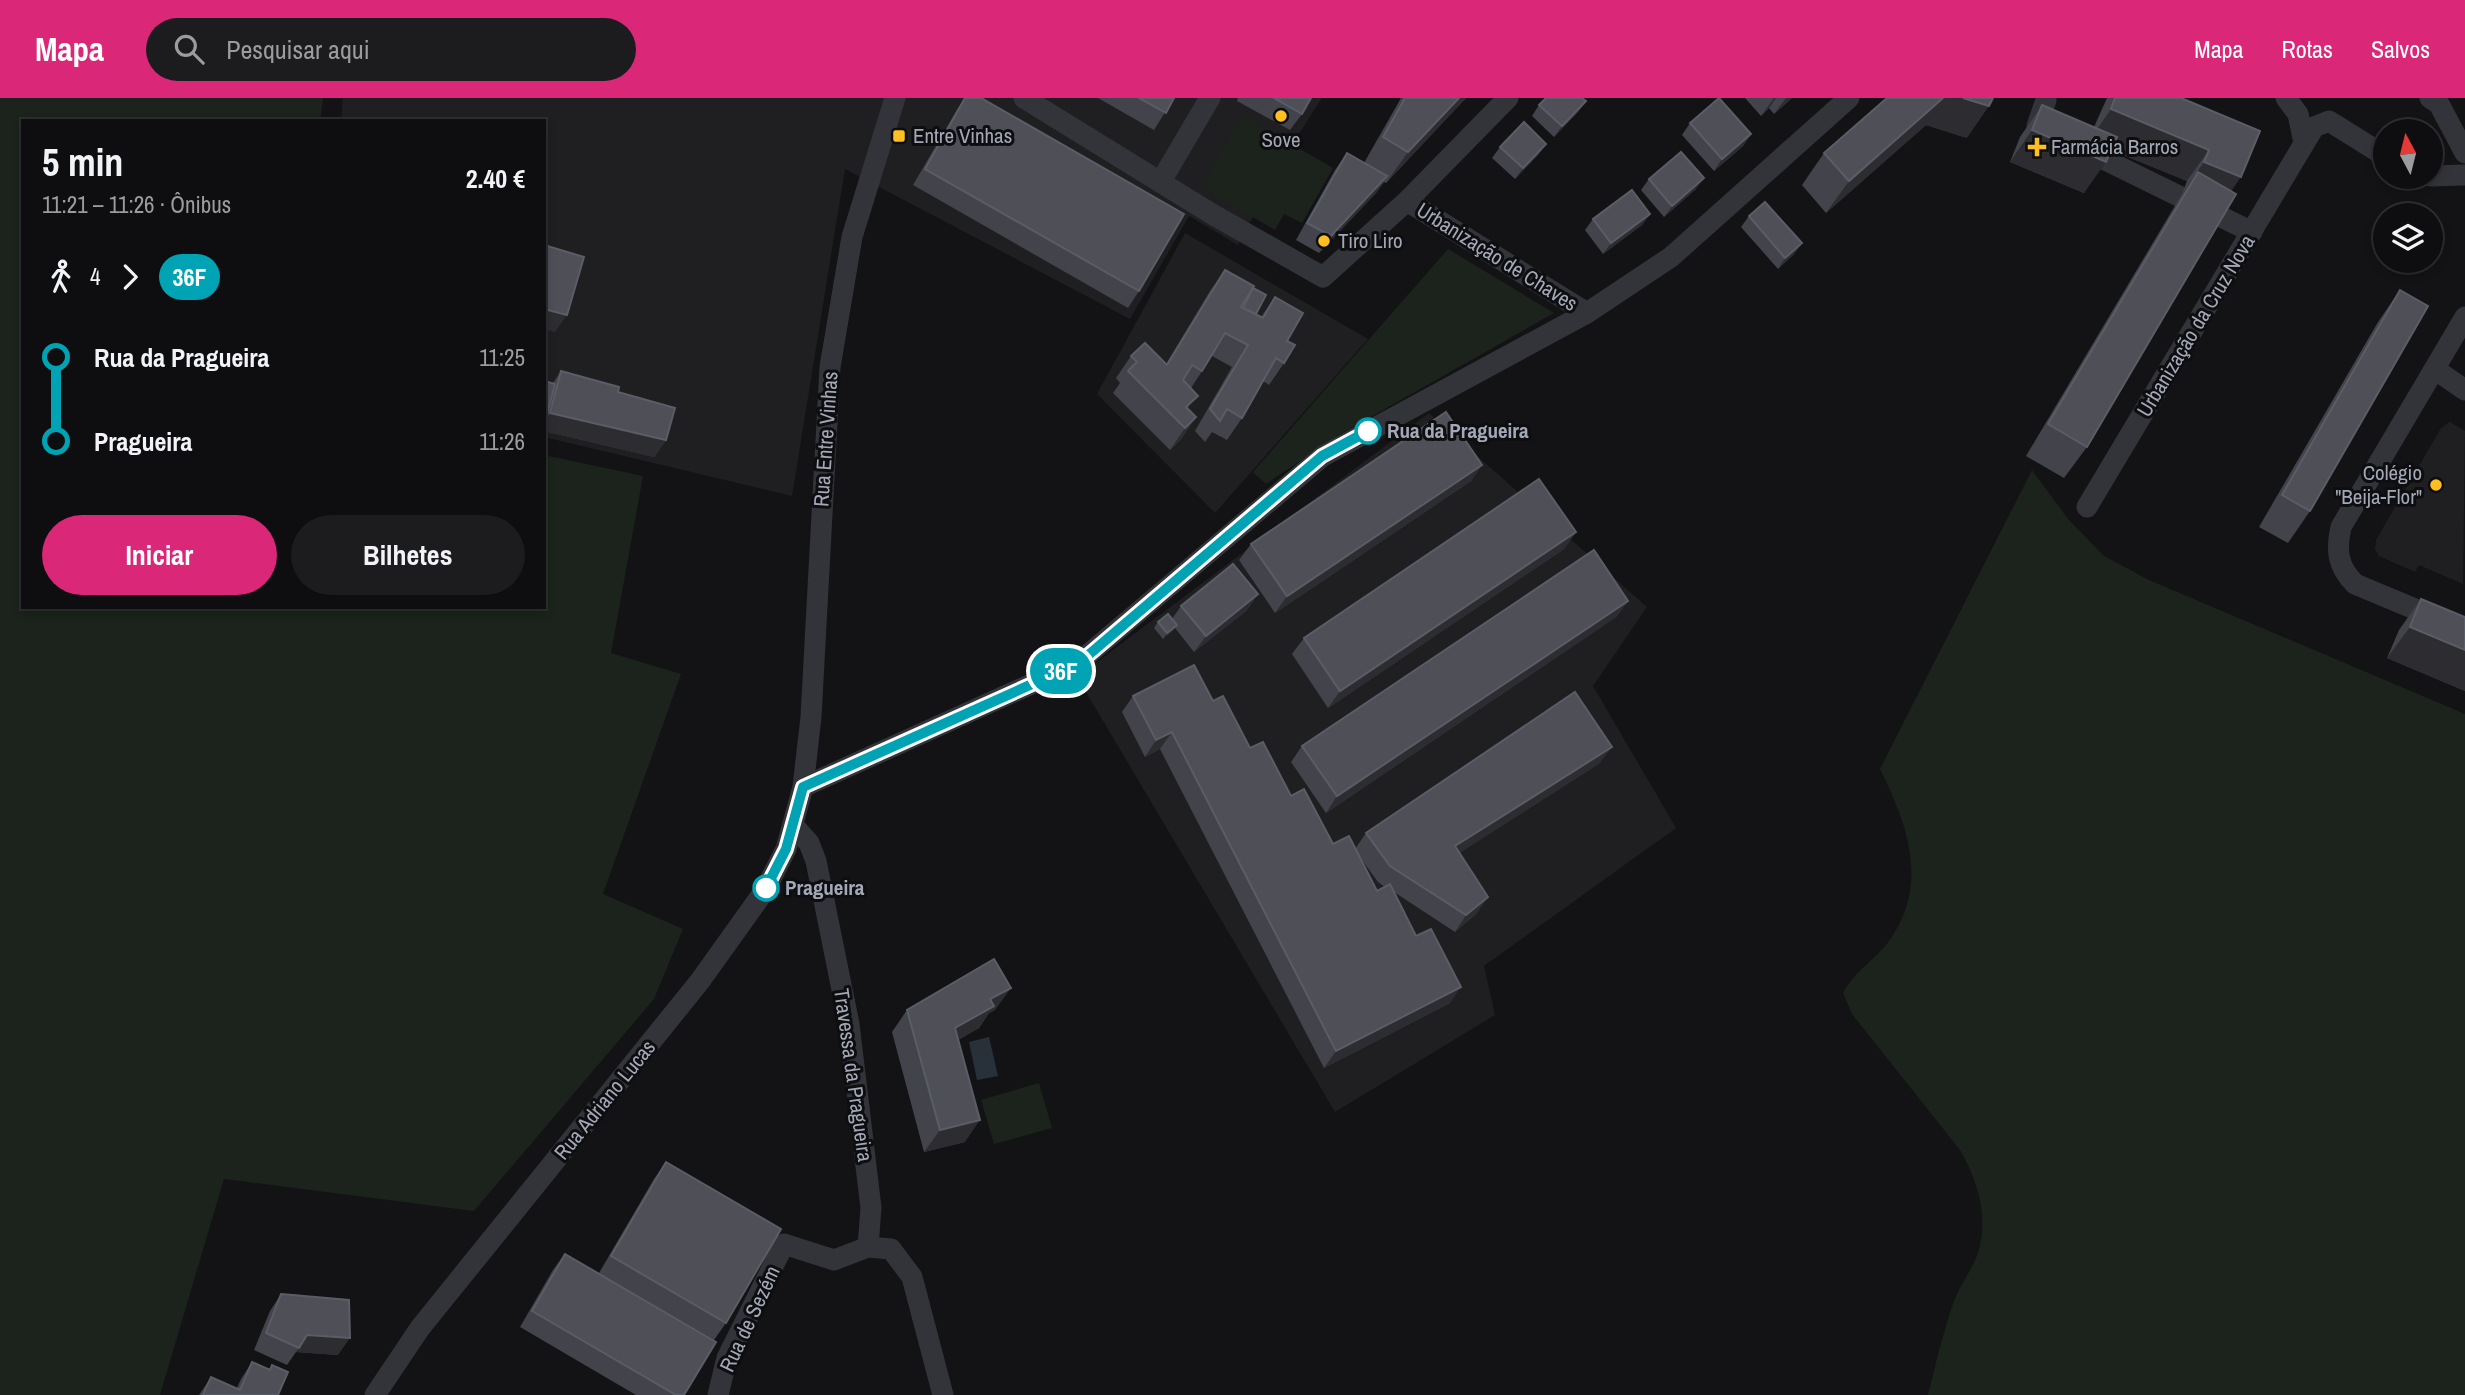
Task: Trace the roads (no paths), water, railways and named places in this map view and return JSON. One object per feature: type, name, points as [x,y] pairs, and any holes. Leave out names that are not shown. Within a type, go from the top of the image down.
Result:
[{"type":"street","name":"Rua Entre Vinhas","points":[[803,787],[811,718],[830,367],[852,237],[895,98]]},
{"type":"street","points":[[1024,98],[1212,214],[1323,277],[1407,201],[1508,98]]},
{"type":"street","points":[[1161,181],[1210,98]]},
{"type":"street","points":[[803,787],[1079,663],[1322,456],[1587,313],[1671,257],[1849,98]]},
{"type":"street","points":[[2286,98],[2298,114],[2304,143]]},
{"type":"street","points":[[2046,100],[2036,126],[2252,232]]},
{"type":"street","points":[[2436,100],[2465,152]]},
{"type":"street","name":"Urbanização da Cruz Nova","points":[[2087,508],[2314,127],[2320,122],[2329,121],[2373,148]]},
{"type":"street","points":[[2443,176],[2465,175]]},
{"type":"street","name":"Urbanização de Chaves","points":[[1407,201],[1587,313]]},
{"type":"street","points":[[2465,317],[2341,527],[2338,553],[2344,573],[2355,584],[2465,630]]},
{"type":"street","points":[[2436,370],[2465,390]]},
{"type":"street","name":"Rua Adriano Lucas","points":[[374,1395],[420,1328],[734,935],[765,890],[793,825],[803,787]]},
{"type":"street","name":"Travessa da Pragueira","points":[[793,825],[809,842],[816,861],[849,1024],[871,1208],[868,1247]]},
{"type":"street","name":"Rua de Sezém","points":[[718,1395],[727,1358],[784,1244],[834,1260],[868,1247]]},
{"type":"street","points":[[868,1247],[891,1249],[912,1277],[943,1395]]},
{"type":"place","name":"Sove","points":[[1281,116]]},
{"type":"place","name":"Entre Vinhas","points":[[899,136]]},
{"type":"place","name":"Farmácia Barros","points":[[2037,147]]},
{"type":"place","name":"Tiro Liro","points":[[1324,241]]},
{"type":"place","name":"Rua da Pragueira","points":[[1368,431]]},
{"type":"place","name":"Colégio \"Beija-Flor\"","points":[[2436,485]]},
{"type":"place","name":"Pragueira","points":[[766,888]]}]
